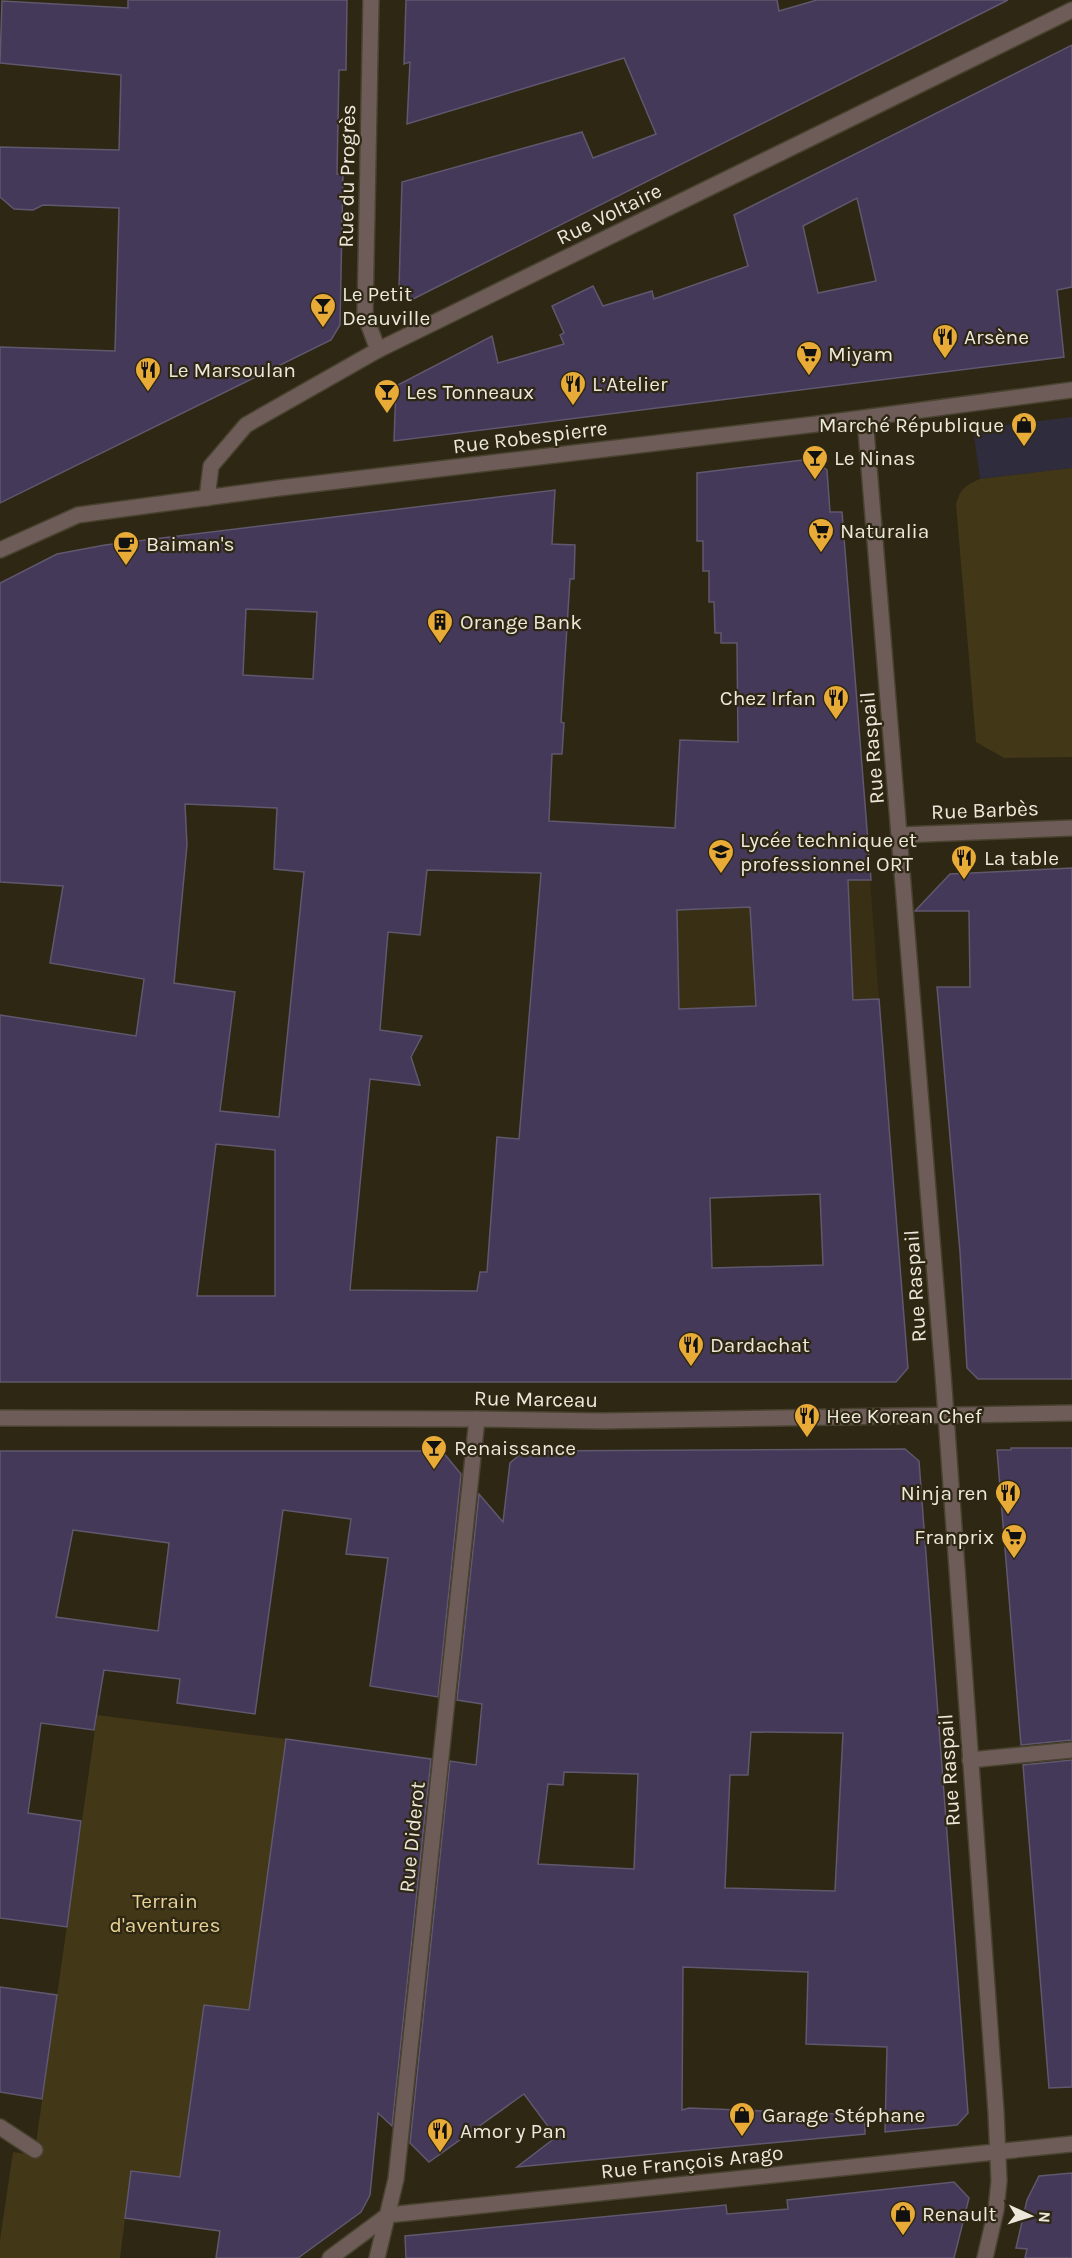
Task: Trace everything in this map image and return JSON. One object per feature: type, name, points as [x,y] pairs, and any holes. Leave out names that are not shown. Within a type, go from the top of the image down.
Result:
[{"type":"street","name":"Rue du Progrès","points":[[371,0],[365,315],[378,350]]},
{"type":"street","name":"Rue Voltaire","points":[[207,498],[211,466],[246,425],[378,350],[1072,10]]},
{"type":"street","name":"Rue Robespierre","points":[[0,549],[78,514],[865,418],[1072,390]]},
{"type":"street","name":"Rue Raspail","points":[[865,418],[946,1415],[998,2151],[999,2181],[996,2210],[986,2258]]},
{"type":"street","name":"Rue Barbès","points":[[900,835],[1072,828]]},
{"type":"street","name":"Rue Marceau","points":[[0,1418],[602,1421],[1072,1413]]},
{"type":"street","name":"Rue Diderot","points":[[377,2258],[396,2179],[477,1419]]},
{"type":"street","points":[[970,1760],[1072,1750]]},
{"type":"street","points":[[0,2127],[35,2150]]},
{"type":"street","name":"Rue François Arago","points":[[330,2258],[388,2216],[1072,2144]]},
{"type":"shaded area","name":"Marché République","points":[[1072,417],[1072,468],[980,479],[973,429]]},
{"type":"shaded area","name":"Lycée technique et professionnel ORT","points":[[680,740],[860,743],[879,999],[679,1009],[675,881],[539,873],[427,870],[433,815],[675,828]]},
{"type":"green space","points":[[1072,468],[1072,757],[1004,758],[976,742],[956,504],[964,488],[980,479]]},
{"type":"green space","name":"Terrain d'aventures","points":[[97,1715],[286,1739],[249,2010],[204,2005],[181,2177],[131,2171],[120,2258],[0,2258],[0,2240],[13,2152],[34,2155],[35,2150]]},
{"type":"building","points":[[128,0],[347,0],[346,70],[339,70],[337,174],[343,174],[340,325],[331,340],[0,503],[0,347],[115,351],[119,208],[43,205],[33,210],[14,209],[0,197],[0,147],[119,150],[121,75],[0,63],[2,1],[128,8]]},
{"type":"building","points":[[406,0],[777,0],[779,11],[817,0],[1008,0],[413,299],[399,288],[402,182],[582,132],[593,158],[656,134],[624,58],[407,124],[410,62],[404,64]]},
{"type":"building","points":[[1072,45],[1072,287],[1057,290],[1064,357],[394,441],[396,386],[492,336],[498,363],[564,344],[560,335],[564,333],[552,306],[593,286],[603,306],[652,291],[654,299],[748,266],[734,215]],"holes":[[[857,198],[876,281],[818,293],[803,226]]]},
{"type":"building","points":[[811,459],[827,470],[830,512],[842,512],[871,880],[848,880],[853,1000],[879,999],[908,1368],[896,1382],[0,1382],[0,1015],[136,1036],[144,979],[50,963],[63,886],[0,882],[0,583],[57,554],[105,545],[555,490],[552,544],[575,545],[574,579],[570,579],[561,722],[564,723],[562,754],[552,754],[549,821],[675,828],[680,740],[738,742],[737,643],[721,643],[721,633],[715,633],[714,602],[709,602],[709,571],[703,571],[703,541],[697,541],[697,473]],"holes":[[[246,609],[317,612],[313,679],[243,675]],[[185,804],[277,808],[274,869],[304,872],[279,1117],[220,1111],[235,992],[174,983],[187,845]],[[427,870],[541,873],[519,1139],[497,1137],[487,1272],[480,1272],[477,1291],[350,1290],[370,1079],[420,1085],[411,1057],[422,1036],[380,1030],[388,932],[420,935]],[[750,907],[756,1006],[679,1009],[677,910]],[[216,1144],[275,1150],[275,1296],[197,1296]],[[820,1194],[823,1265],[712,1268],[710,1198]]]},
{"type":"building","points":[[1072,868],[1072,1379],[978,1379],[967,1368],[960,1252],[937,987],[970,987],[969,911],[915,911],[950,874]]},
{"type":"building","points":[[1011,1448],[1072,1448],[1072,1740],[1021,1745],[997,1450],[1011,1450]]},
{"type":"building","points":[[905,1449],[919,1461],[968,2113],[957,2125],[885,2132],[887,2047],[806,2044],[808,1972],[683,1967],[682,2110],[689,2108],[865,2115],[865,2134],[517,2167],[556,2137],[524,2094],[429,2162],[410,2143],[450,1761],[476,1765],[482,1704],[457,1700],[479,1494],[503,1522],[510,1463],[524,1451]],"holes":[[[751,1732],[843,1733],[835,1891],[725,1888],[730,1775],[748,1775]],[[564,1772],[638,1774],[634,1869],[538,1864],[548,1784],[563,1785]]]},
{"type":"building","points":[[0,1451],[442,1451],[461,1474],[438,1697],[370,1686],[388,1558],[346,1554],[351,1519],[283,1510],[255,1714],[177,1703],[180,1679],[104,1670],[94,1730],[41,1723],[28,1813],[81,1821],[67,1927],[0,1918]],"holes":[[[73,1530],[169,1543],[158,1631],[56,1617]]]},
{"type":"building","points":[[286,1739],[431,1759],[392,2126],[378,2113],[370,2195],[361,2212],[298,2258],[216,2258],[220,2231],[125,2218],[131,2171],[180,2177],[204,2005],[249,2010]]},
{"type":"building","points":[[1072,1760],[1072,2087],[1049,2088],[1023,1765]]},
{"type":"building","points":[[0,1987],[57,1995],[42,2099],[0,2092]]},
{"type":"building","points":[[1072,2173],[1072,2258],[1025,2258],[1027,2249],[1016,2248],[1027,2200],[1039,2176]]},
{"type":"building","points":[[954,2182],[969,2198],[954,2258],[406,2258],[405,2236],[726,2205],[727,2214],[788,2209],[787,2200]]},
{"type":"place","name":"Le Petit Deauville","points":[[323,329]]},
{"type":"place","name":"Arsène","points":[[945,360]]},
{"type":"place","name":"Miyam","points":[[809,377]]},
{"type":"place","name":"Le Marsoulan","points":[[148,393]]},
{"type":"place","name":"L’Atelier","points":[[573,407]]},
{"type":"place","name":"Les Tonneaux","points":[[387,415]]},
{"type":"place","name":"Marché République","points":[[1024,448]]},
{"type":"place","name":"Le Ninas","points":[[815,481]]},
{"type":"place","name":"Naturalia","points":[[821,554]]},
{"type":"place","name":"Baiman's","points":[[126,567]]},
{"type":"place","name":"Orange Bank","points":[[440,645]]},
{"type":"place","name":"Chez Irfan","points":[[836,721]]},
{"type":"place","name":"Lycée technique et professionnel ORT","points":[[721,875]]},
{"type":"place","name":"La table","points":[[964,881]]},
{"type":"place","name":"Dardachat","points":[[691,1368]]},
{"type":"place","name":"Hee Korean Chef","points":[[807,1439]]},
{"type":"place","name":"Renaissance","points":[[434,1471]]},
{"type":"place","name":"Ninja ren","points":[[1008,1516]]},
{"type":"place","name":"Franprix","points":[[1014,1560]]},
{"type":"place","name":"Garage Stéphane","points":[[742,2138]]},
{"type":"place","name":"Amor y Pan","points":[[440,2154]]},
{"type":"place","name":"Renault","points":[[903,2237]]}]
